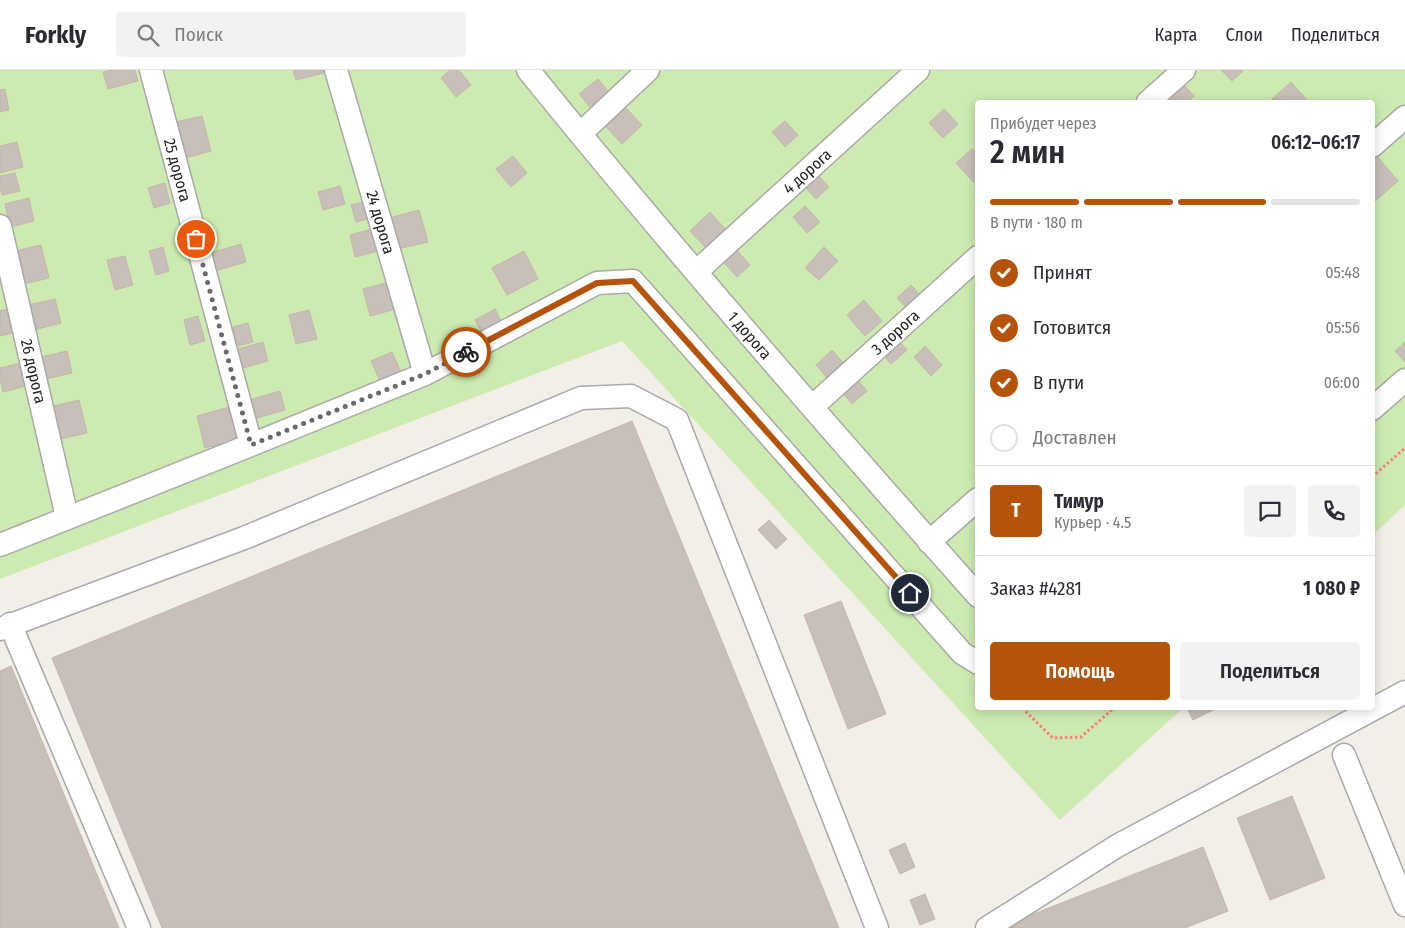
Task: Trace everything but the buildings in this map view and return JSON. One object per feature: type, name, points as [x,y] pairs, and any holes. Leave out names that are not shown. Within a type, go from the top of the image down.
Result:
[{"type":"street","name":"25 дорога","points":[[151,70],[251,445]]},
{"type":"street","name":"24 дорога","points":[[336,70],[425,374]]},
{"type":"street","name":"1 дорога","points":[[528,70],[696,272],[975,593]]},
{"type":"street","points":[[580,134],[648,70]]},
{"type":"street","name":"4 дорога","points":[[696,272],[918,70]]},
{"type":"street","points":[[1150,100],[1184,70]]},
{"type":"street","points":[[1375,143],[1405,117]]},
{"type":"street","name":"26 дорога","points":[[0,226],[67,517]]},
{"type":"street","name":"3 дорога","points":[[812,407],[975,260]]},
{"type":"street","points":[[0,545],[425,374],[597,283],[633,281],[962,653],[975,661]]},
{"type":"street","points":[[1375,406],[1405,380]]},
{"type":"street","points":[[139,928],[5,626],[244,538],[581,398],[631,396],[677,420],[877,928]]},
{"type":"street","points":[[929,542],[975,502]]},
{"type":"street","points":[[1375,708],[1405,692]]},
{"type":"street","points":[[987,928],[1117,846],[1371,710]]},
{"type":"street","points":[[1344,755],[1405,905]]},
{"type":"path","points":[[1375,474],[1405,448]]},
{"type":"path","points":[[1024,710],[1053,738],[1082,737],[1112,710]]},
{"type":"green space","points":[[0,70],[1405,70],[1405,505],[1375,533],[1375,100],[975,100],[975,710],[1181,710],[1060,820],[622,341],[0,579]]},
{"type":"way so far","points":[[196,239],[251,445],[425,374],[466,352]]},
{"type":"route","points":[[466,352],[597,283],[633,281],[910,593]]}]
